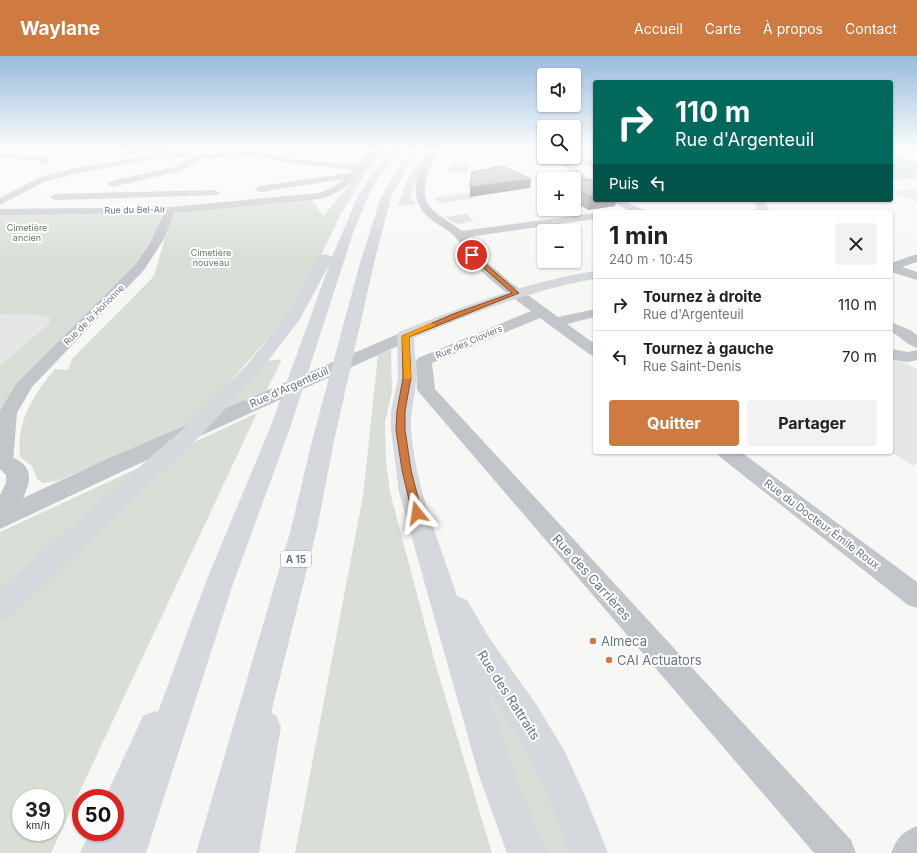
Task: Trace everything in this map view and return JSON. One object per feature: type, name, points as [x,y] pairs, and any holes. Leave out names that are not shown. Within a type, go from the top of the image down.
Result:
[{"type":"main road","points":[[126,853],[219,584],[280,428],[354,215],[369,185]]},
{"type":"main road","name":"A 15","points":[[216,853],[304,529],[323,441],[365,271],[386,197],[393,185]]},
{"type":"main road","points":[[0,607],[192,432],[251,371],[276,341],[304,300],[325,259],[340,253]]},
{"type":"main road","name":"Rue d'Argenteuil","points":[[405,336],[516,293],[562,280],[593,275]]},
{"type":"main road","name":"Rue des Rattraits","points":[[405,336],[407,378],[401,411],[402,443],[411,492],[497,776],[527,853]]},
{"type":"main road","points":[[239,853],[304,529]]},
{"type":"main road","name":"Rue des Rattraits","points":[[424,539],[444,583],[470,632],[533,731],[552,765],[573,811],[588,853]]},
{"type":"main road","points":[[124,800],[219,584]]},
{"type":"main road","points":[[100,853],[106,841]]},
{"type":"street","points":[[0,202],[31,185]]},
{"type":"street","points":[[252,190],[287,185]]},
{"type":"street","name":"Rue du Bel-Air","points":[[0,212],[170,210],[317,196],[333,192],[340,185]]},
{"type":"street","points":[[422,185],[420,194],[423,204],[440,221],[460,235],[476,259],[540,313],[557,322],[593,349]]},
{"type":"street","points":[[44,198],[194,195],[223,192]]},
{"type":"street","points":[[616,202],[634,210]]},
{"type":"street","name":"Rue de la Horionne","points":[[1,461],[4,420],[26,384],[140,268],[158,239],[170,210]]},
{"type":"street","points":[[460,235],[593,216]]},
{"type":"street","points":[[893,266],[917,258]]},
{"type":"street","points":[[893,268],[917,276]]},
{"type":"street","name":"Rue des Cloviers","points":[[426,390],[424,361],[540,313]]},
{"type":"street","points":[[557,322],[593,313]]},
{"type":"street","points":[[893,327],[915,341]]},
{"type":"street","name":"Rue d'Argenteuil","points":[[0,519],[113,466],[405,336]]},
{"type":"street","points":[[893,348],[915,341]]},
{"type":"street","points":[[893,354],[908,357],[917,355]]},
{"type":"street","name":"Rue des Carrières","points":[[426,390],[838,853]]},
{"type":"street","name":"Rue du Docteur Émile Roux","points":[[730,454],[917,597]]},
{"type":"street","points":[[0,511],[4,508],[17,488],[18,476],[14,467],[1,461]]},
{"type":"street","name":"Rue d'Argenteuil","points":[[17,488],[37,492],[66,489]]},
{"type":"street","points":[[909,853],[917,844]]},
{"type":"shaded area","points":[[893,189],[898,190],[917,189],[917,202],[893,192]]},
{"type":"shaded area","points":[[0,314],[72,317],[0,379]]},
{"type":"shaded area","points":[[893,357],[917,369],[917,462],[913,466],[893,453]]},
{"type":"green space","name":"Cimetière nouveau","points":[[349,185],[359,185],[342,212],[323,251],[305,296],[194,423],[57,481],[43,483],[37,479],[32,466],[20,457],[19,444],[24,421],[33,399],[55,369],[68,370],[72,359],[154,276],[172,214],[178,212],[311,198],[323,216]]},
{"type":"green space","points":[[406,185],[415,185],[410,196],[416,204],[398,206]]},
{"type":"green space","points":[[468,193],[475,198],[440,203],[434,198]]},
{"type":"green space","name":"Cimetière ancien","points":[[162,212],[159,226],[134,266],[0,415],[0,366],[49,324],[51,319],[46,316],[0,314],[0,213]]},
{"type":"green space","points":[[466,214],[474,221],[457,224],[444,217]]},
{"type":"green space","points":[[391,350],[392,391],[385,423],[386,461],[390,492],[434,659],[492,853],[295,853],[363,496],[378,355]]},
{"type":"green space","points":[[282,359],[267,390],[224,409],[268,361]]},
{"type":"green space","points":[[257,413],[81,789],[72,789],[72,808],[64,825],[64,789],[12,789],[12,841],[57,841],[51,853],[0,853],[0,532]]},
{"type":"green space","points":[[465,637],[500,690],[578,849],[569,853],[539,853]]},
{"type":"building","points":[[470,185],[484,185],[470,187]]},
{"type":"building","points":[[581,185],[593,185],[593,196],[581,192]]},
{"type":"slow traffic","points":[[407,377],[405,336],[433,325]]},
{"type":"place","name":"Almeca","points":[[593,641]]},
{"type":"place","name":"CAI Actuators","points":[[609,660]]},
{"type":"route","points":[[417,513],[406,470],[401,430],[402,402],[407,378],[405,336],[516,293],[472,255]]}]
